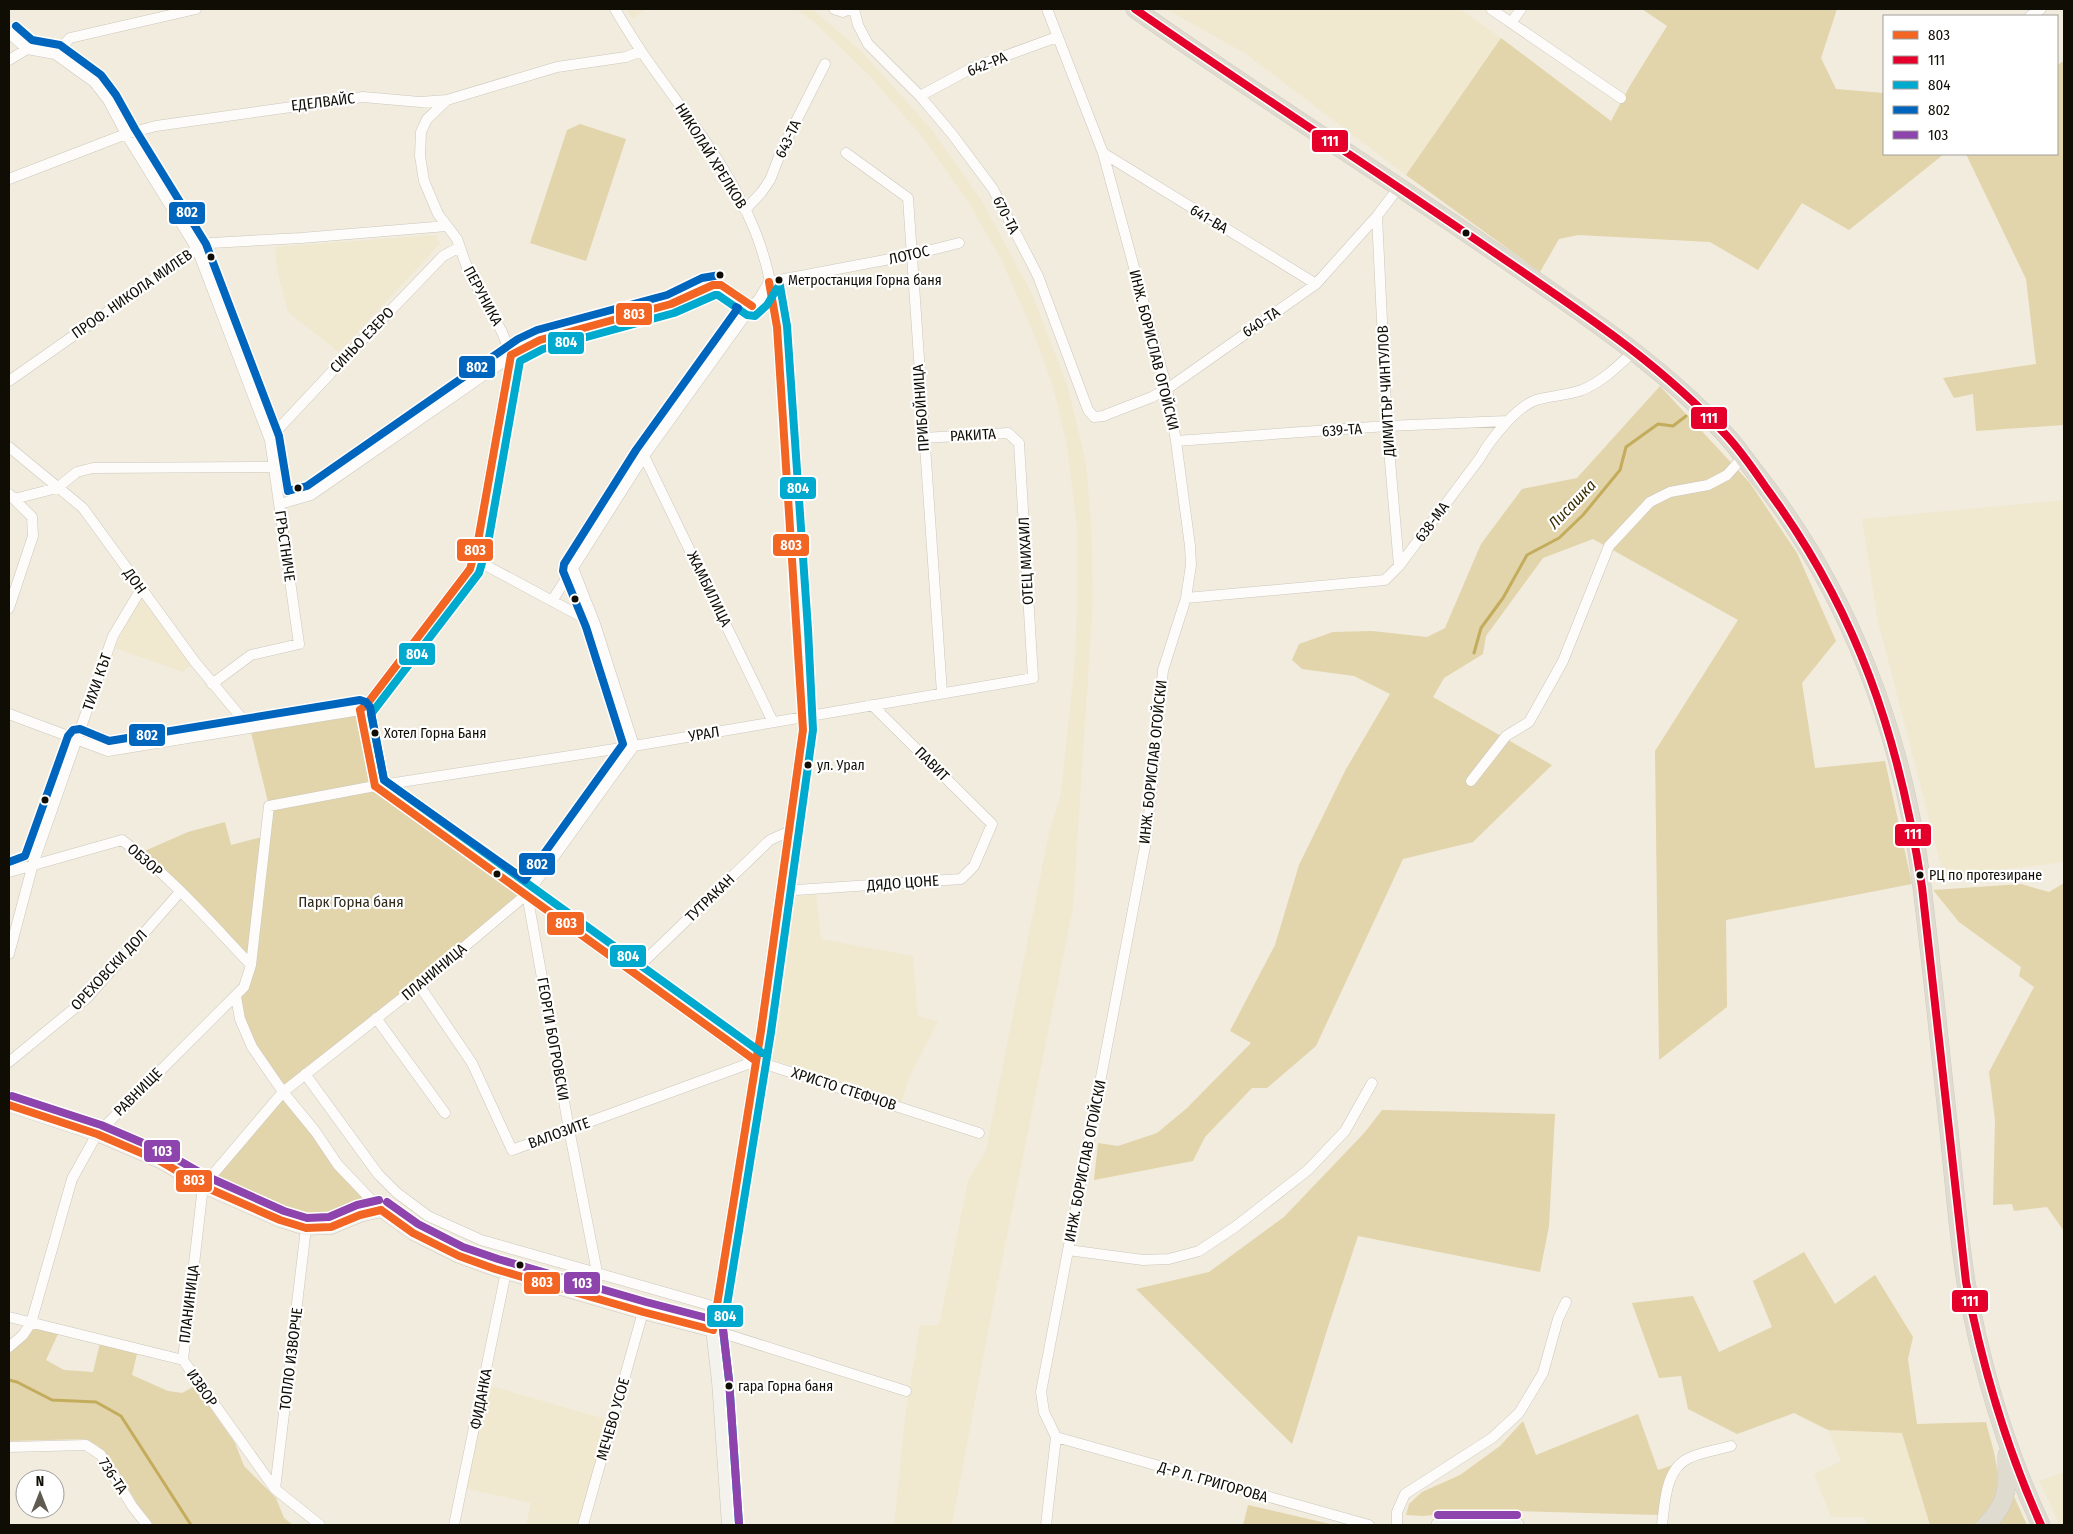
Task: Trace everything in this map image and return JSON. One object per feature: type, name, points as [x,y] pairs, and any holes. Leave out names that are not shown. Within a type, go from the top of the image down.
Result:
[{"type":"highway","points":[[1135,9],[1477,240],[1634,350],[1726,435],[1780,503],[1802,537],[1852,631],[1871,676],[1897,754],[1908,798],[1917,848],[1966,1281],[1981,1354],[2007,1442],[2038,1519]]},
{"type":"highway","points":[[1986,1525],[2002,1507],[2006,1493],[2007,1442]]},
{"type":"street","points":[[55,54],[70,38],[196,9]]},
{"type":"street","name":"НИКОЛАЙ ХРЕЛКОВ","points":[[615,9],[641,51],[686,112],[716,158],[745,210],[755,232],[770,282],[777,327],[803,717],[790,831],[713,1330]]},
{"type":"street","points":[[834,9],[842,12],[850,9]]},
{"type":"street","name":"670-ТА","points":[[854,9],[858,25],[868,44],[920,96],[952,134],[993,189],[1038,276],[1088,410],[1094,417]]},
{"type":"street","name":"ИНЖ. БОРИСЛАВ ОГОЙСКИ","points":[[1048,9],[1057,37],[1103,153],[1167,390],[1176,441],[1191,565],[1186,598],[1163,670],[1147,836],[1041,1392],[1044,1412],[1056,1437]]},
{"type":"street","points":[[1491,9],[1621,98]]},
{"type":"street","points":[[1511,23],[1520,9]]},
{"type":"street","points":[[9,33],[27,49],[9,60]]},
{"type":"street","name":"642-РА","points":[[920,96],[972,68],[1057,37]]},
{"type":"street","name":"ГРЪСТНИЧЕ","points":[[27,49],[55,54],[94,82],[108,100],[126,134],[197,249],[270,440],[298,644],[251,655],[212,684]]},
{"type":"street","name":"ЕДЕЛВАЙС","points":[[9,179],[126,134],[156,126],[363,97],[420,102],[448,100],[557,67],[621,58],[641,51]]},
{"type":"street","name":"643-ТА","points":[[745,210],[770,180],[782,149],[825,64]]},
{"type":"street","name":"ПЕРУНИКА","points":[[448,100],[427,119],[419,138],[425,187],[438,214],[455,234],[469,273],[502,332],[511,355]]},
{"type":"street","name":"ПРИБОЙНИЦА","points":[[846,152],[908,198],[942,693]]},
{"type":"street","name":"641-ВА","points":[[1103,153],[1316,284]]},
{"type":"street","name":"640-ТА","points":[[1094,417],[1103,416],[1167,390],[1316,284],[1377,216],[1399,187]]},
{"type":"street","name":"ДИМИТЪР ЧИНТУЛОВ","points":[[1377,216],[1387,426],[1399,566]]},
{"type":"street","name":"ПРОФ. НИКОЛА МИЛЕВ","points":[[9,381],[197,249],[211,243],[447,226]]},
{"type":"street","name":"ЛОТОС","points":[[770,282],[911,255],[959,243]]},
{"type":"street","name":"СИНЬО ЕЗЕРО","points":[[270,440],[342,360],[443,256],[460,247]]},
{"type":"street","points":[[552,602],[644,456],[770,282]]},
{"type":"street","points":[[280,504],[310,495],[511,355],[534,342],[671,304],[713,285],[721,285],[752,306]]},
{"type":"street","name":"638-МА","points":[[1186,598],[1385,580],[1399,566],[1480,458],[1491,439],[1508,421],[1533,401],[1581,391],[1613,371],[1634,350]]},
{"type":"street","points":[[9,714],[108,752],[360,710],[432,622],[470,569],[474,559],[511,355]]},
{"type":"street","name":"639-ТА","points":[[1176,441],[1387,426],[1508,421]]},
{"type":"street","name":"РАКИТА","points":[[923,438],[1008,433],[1019,443]]},
{"type":"street","name":"ОТЕЦ МИХАИЛ","points":[[1019,443],[1033,678]]},
{"type":"street","name":"ДОН","points":[[9,447],[83,508],[212,684],[250,728]]},
{"type":"street","name":"ЖАМБИЛИЦА","points":[[644,456],[773,722]]},
{"type":"street","points":[[1471,781],[1506,736],[1529,722],[1563,661],[1609,546],[1650,502],[1670,492],[1708,485],[1727,475],[1743,457]]},
{"type":"street","points":[[12,497],[57,488],[77,472],[94,468],[274,467]]},
{"type":"street","points":[[9,608],[33,536],[32,517],[12,497]]},
{"type":"street","points":[[474,559],[595,624]]},
{"type":"street","points":[[573,568],[595,624],[634,746]]},
{"type":"street","name":"ТИХИ КЪТ","points":[[9,954],[33,864],[113,636],[141,589]]},
{"type":"street","name":"УРАЛ","points":[[251,965],[268,806],[375,786],[634,746],[1033,678]]},
{"type":"street","name":"ПАВИТ","points":[[872,705],[992,824]]},
{"type":"street","points":[[360,710],[375,786]]},
{"type":"street","name":"ПЛАНИНИЦА","points":[[183,1360],[203,1186],[283,1092],[419,985],[527,894],[634,746]]},
{"type":"street","name":"ХРИСТО СТЕФЧОВ","points":[[375,786],[634,971],[756,1061],[980,1133]]},
{"type":"street","name":"ДЯДО ЦОНЕ","points":[[781,891],[961,879],[974,866],[992,824]]},
{"type":"street","name":"ТУТРАКАН","points":[[634,971],[770,840],[790,831]]},
{"type":"street","name":"ОБЗОР","points":[[9,872],[122,840],[140,853],[251,965]]},
{"type":"street","name":"ОРЕХОВСКИ ДОЛ","points":[[9,1062],[87,998],[180,892]]},
{"type":"street","name":"ГЕОРГИ БОГРОВСКИ","points":[[527,894],[596,1272]]},
{"type":"street","name":"РАВНИЩЕ","points":[[9,1347],[23,1335],[31,1323],[72,1179],[97,1134],[211,1019],[236,997],[244,988],[251,965]]},
{"type":"street","name":"ВАЛОЗИТЕ","points":[[419,985],[472,1064],[512,1150],[756,1061]]},
{"type":"street","points":[[236,997],[240,1019],[252,1047],[283,1092],[315,1131],[338,1165],[381,1210],[413,1233],[468,1259],[506,1272],[643,1312],[713,1330],[906,1392]]},
{"type":"street","points":[[376,1018],[445,1113]]},
{"type":"street","points":[[305,1074],[378,1174],[397,1193],[428,1216],[481,1240],[716,1306]]},
{"type":"street","points":[[1068,1250],[1143,1260],[1169,1259],[1199,1251],[1235,1227],[1308,1170],[1346,1131],[1372,1083]]},
{"type":"street","points":[[9,1105],[97,1134],[160,1161],[203,1186],[280,1220],[306,1228],[331,1227],[360,1215],[381,1210]]},
{"type":"street","name":"ТОПЛО ИЗВОРЧЕ","points":[[275,1490],[306,1228]]},
{"type":"street","name":"ФИДАНКА","points":[[454,1525],[506,1272]]},
{"type":"street","points":[[1396,1525],[1397,1512],[1405,1494],[1492,1438],[1519,1413],[1543,1373],[1558,1319],[1566,1302]]},
{"type":"street","name":"МЕЧЕВО УСОЕ","points":[[583,1525],[643,1312]]},
{"type":"street","name":"ИЗВОР","points":[[9,1317],[183,1360],[275,1490],[320,1525]]},
{"type":"street","points":[[713,1330],[729,1525]]},
{"type":"street","points":[[1046,1525],[1056,1437]]},
{"type":"street","name":"Д-Р Л. ГРИГОРОВА","points":[[1056,1437],[1369,1525]]},
{"type":"street","name":"736-ТА","points":[[9,1447],[86,1445],[101,1455],[132,1506],[146,1525]]},
{"type":"street","points":[[1662,1525],[1669,1482],[1679,1466],[1688,1458],[1731,1446]]},
{"type":"street","points":[[721,1525],[727,1500]]},
{"type":"street","points":[[2038,1519],[2051,1525]]},
{"type":"street","points":[[1438,1525],[1516,1525]]},
{"type":"shaded area","points":[[626,9],[645,9],[633,19]]},
{"type":"shaded area","points":[[796,9],[812,9],[863,53],[932,130],[982,201],[1032,294],[1067,384],[1086,463],[1091,523],[1093,600],[1073,908],[992,1310],[952,1525],[894,1525],[906,1408],[920,1325],[939,1325],[968,1181],[986,1150],[1049,833],[1061,794],[1074,670],[1077,614],[1077,527],[1067,446],[1053,386],[1033,332],[1001,259],[968,202],[924,139],[870,76],[815,23]]},
{"type":"shaded area","points":[[1166,9],[1460,9],[1501,38],[1406,175],[1246,54]]},
{"type":"shaded area","points":[[436,235],[440,244],[339,352],[288,312],[278,274],[274,247]]},
{"type":"shaded area","points":[[2064,500],[2064,862],[1944,877],[1877,617],[1862,519]]},
{"type":"shaded area","points":[[144,587],[197,659],[183,672],[115,648]]},
{"type":"shaded area","points":[[816,894],[821,939],[913,956],[918,1016],[938,1021],[910,1076],[901,1103],[762,1056],[790,898]]},
{"type":"shaded area","points":[[484,1384],[612,1421],[583,1525],[526,1525],[531,1503],[463,1488]]},
{"type":"shaded area","points":[[1828,1430],[1906,1432],[1930,1525],[1868,1525],[1864,1517],[1831,1517],[1814,1474],[1841,1461]]},
{"type":"shaded area","points":[[2064,1472],[2064,1525],[2060,1525],[2039,1481]]},
{"type":"green space","points":[[1642,9],[1837,9],[1821,58],[1836,89],[1883,93],[1883,155],[1943,155],[1849,230],[1802,203],[1758,270],[1710,242],[1578,235],[1559,239],[1540,272],[1406,175],[1501,38],[1611,121],[1631,84],[1667,26]]},
{"type":"green space","points":[[2064,61],[2064,425],[1976,431],[1973,394],[1954,398],[1943,378],[2036,364],[2026,279],[1966,155],[2058,155],[2058,64]]},
{"type":"green space","points":[[580,124],[626,139],[586,261],[530,243],[567,130]]},
{"type":"green space","points":[[1660,386],[1750,483],[1797,553],[1836,641],[1802,683],[1815,768],[1885,761],[1912,884],[1726,920],[1727,1007],[1659,1060],[1655,751],[1738,620],[1593,539],[1543,558],[1486,636],[1483,654],[1444,678],[1433,697],[1552,765],[1473,842],[1403,859],[1316,1046],[1267,1088],[1252,1088],[1205,1137],[1193,1161],[1094,1180],[1098,1143],[1118,1146],[1157,1133],[1187,1108],[1251,1043],[1230,1031],[1275,945],[1299,865],[1345,771],[1390,694],[1354,676],[1302,669],[1292,660],[1299,644],[1333,632],[1372,631],[1427,637],[1445,628],[1481,544],[1522,489],[1577,478]]},
{"type":"green space","name":"Парк Горна баня","points":[[360,710],[375,786],[527,894],[284,1092],[381,1210],[306,1228],[203,1186],[283,1092],[252,1047],[236,997],[251,965],[140,853],[188,832],[225,822],[231,845],[266,836],[269,806],[250,728]]},
{"type":"green space","points":[[2064,883],[2064,1231],[2047,1207],[2014,1211],[2012,1204],[1993,1205],[1995,1120],[1989,1072],[2034,987],[2019,976],[2021,967],[1959,922],[1933,890],[2021,884],[2049,892]]},
{"type":"green space","points":[[1382,1110],[1555,1114],[1549,1226],[1540,1272],[1358,1236],[1292,1444],[1136,1289],[1209,1272],[1284,1217],[1365,1132]]},
{"type":"green space","points":[[1804,1252],[1835,1304],[1875,1275],[1913,1337],[1908,1359],[1917,1424],[1986,1422],[1998,1473],[1998,1486],[1996,1498],[1991,1509],[1975,1524],[1970,1526],[1930,1525],[1902,1433],[1828,1430],[1794,1413],[1737,1434],[1688,1409],[1681,1376],[1659,1378],[1632,1303],[1693,1296],[1719,1352],[1772,1327],[1753,1281]]},
{"type":"green space","points":[[34,1328],[58,1334],[46,1360],[64,1370],[93,1372],[100,1343],[137,1354],[132,1375],[168,1391],[182,1393],[195,1386],[235,1443],[244,1466],[276,1498],[284,1518],[293,1525],[154,1525],[137,1504],[118,1471],[98,1446],[85,1439],[9,1441],[9,1353]]},
{"type":"green space","points":[[1638,1414],[1658,1470],[1673,1465],[1664,1486],[1658,1515],[1482,1510],[1423,1516],[1406,1515],[1409,1504],[1422,1492],[1460,1475],[1500,1446],[1523,1421],[1536,1455]]},
{"type":"green space","points":[[2011,1490],[2027,1525],[1993,1525]]},
{"type":"green space","points":[[1248,1505],[1334,1525],[1243,1525]]},
{"type":"waterway","name":"Лисашка","points":[[1474,653],[1481,628],[1503,598],[1527,555],[1559,538],[1583,515],[1620,470],[1626,447],[1658,424],[1673,426],[1686,416]]},
{"type":"waterway","points":[[9,1380],[17,1382],[52,1400],[96,1402],[121,1416],[191,1525]]},
{"type":"transit line","name":"111","points":[[1135,9],[1558,296],[1646,361],[1701,409],[1732,441],[1799,535],[1850,629],[1870,678],[1887,728],[1901,779],[1922,887],[1966,1282],[1996,1406],[2028,1496],[2041,1525]]},
{"type":"transit line","name":"802","points":[[16,26],[32,40],[60,45],[101,75],[116,95],[206,244],[279,436],[288,491],[307,486],[518,339],[537,330],[667,295],[702,278],[720,275]]},
{"type":"transit line","name":"804","points":[[739,1524],[729,1380],[723,1330],[771,1032],[813,730],[787,326],[779,280]]},
{"type":"transit line","name":"803","points":[[713,1330],[761,1031],[803,730],[777,327],[769,282]]},
{"type":"transit line","name":"803","points":[[511,355],[540,340],[671,304],[713,285],[721,285],[752,306]]},
{"type":"transit line","name":"804","points":[[762,1053],[384,780],[371,714],[479,573],[488,543],[520,361],[543,349],[674,313],[715,295],[718,295],[747,315],[755,316],[767,305],[778,287]]},
{"type":"transit line","name":"802","points":[[9,862],[25,856],[68,736],[73,730],[80,729],[109,741],[360,700],[366,702],[370,707],[384,780],[525,880],[623,744],[586,627],[563,571],[564,564],[636,450],[738,308],[736,307]]},
{"type":"transit line","name":"803","points":[[360,710],[367,704],[470,569],[478,541],[511,355]]},
{"type":"transit line","name":"803","points":[[360,710],[375,786]]},
{"type":"transit line","name":"803","points":[[375,786],[756,1061]]},
{"type":"transit line","name":"103","points":[[12,1096],[101,1125],[164,1152],[208,1177],[284,1211],[307,1218],[329,1217],[357,1205],[379,1200]]},
{"type":"transit line","name":"803","points":[[9,1105],[97,1134],[160,1161],[203,1186],[280,1220],[306,1228],[331,1227],[360,1215],[381,1210]]},
{"type":"transit line","name":"103","points":[[387,1202],[418,1224],[463,1247],[646,1302],[715,1320]]},
{"type":"transit line","name":"803","points":[[381,1210],[413,1233],[459,1256],[495,1269],[643,1312],[713,1330]]},
{"type":"transit line","name":"103","points":[[723,1329],[729,1380],[739,1524]]},
{"type":"transit line","name":"103","points":[[1438,1515],[1517,1515]]},
{"type":"place","name":"Метростанция Горна баня","points":[[779,280]]},
{"type":"place","name":"Хотел Горна Баня","points":[[375,733]]},
{"type":"place","name":"ул. Урал","points":[[808,765]]},
{"type":"place","name":"РЦ по протезиране","points":[[1920,875]]},
{"type":"place","name":"гара Горна баня","points":[[729,1386]]}]
